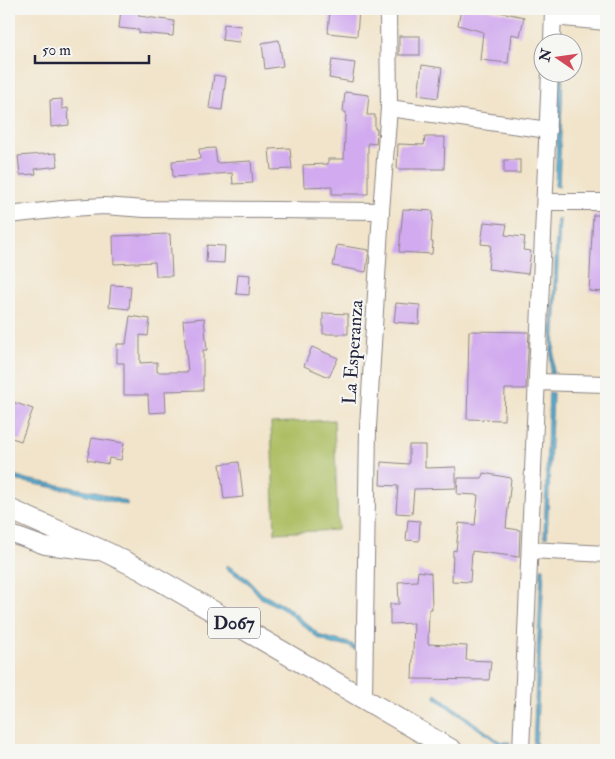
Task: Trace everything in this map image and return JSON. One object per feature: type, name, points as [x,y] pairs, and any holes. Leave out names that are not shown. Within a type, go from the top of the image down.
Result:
[{"type":"main road","name":"D067","points":[[9,509],[108,553],[183,592],[452,750]]},
{"type":"street","name":"La Esperanza","points":[[364,698],[368,427],[389,108],[388,9]]},
{"type":"street","points":[[552,32],[553,13],[606,22]]},
{"type":"street","points":[[521,750],[550,82]]},
{"type":"street","points":[[389,108],[548,130]]},
{"type":"street","points":[[545,202],[606,202]]},
{"type":"street","points":[[9,215],[104,206],[145,209],[381,211]]},
{"type":"street","points":[[537,382],[606,384]]},
{"type":"street","points":[[9,533],[45,546],[108,553]]},
{"type":"street","points":[[530,550],[606,554]]},
{"type":"green space","points":[[334,420],[338,530],[275,533],[271,423]]},
{"type":"water","points":[[560,82],[563,82],[559,187],[555,186]]},
{"type":"water","points":[[557,219],[560,219],[553,374],[550,374]]},
{"type":"water","points":[[549,392],[553,393],[547,537],[544,537]]},
{"type":"water","points":[[9,474],[20,478],[92,491],[127,502],[127,505],[67,490],[19,481],[9,477]]},
{"type":"water","points":[[227,565],[248,579],[262,594],[287,607],[321,636],[349,643],[355,646],[355,650],[349,646],[331,644],[318,638],[286,611],[261,598],[248,583],[225,568]]},
{"type":"water","points":[[541,568],[544,568],[536,750],[533,750]]},
{"type":"water","points":[[436,694],[495,738],[502,742],[510,742],[510,745],[500,744],[494,740],[435,698]]},
{"type":"building","points":[[121,9],[140,9],[139,16],[174,21],[173,36],[139,33],[139,30],[119,28]]},
{"type":"building","points":[[330,9],[359,9],[357,36],[328,33]]},
{"type":"building","points":[[461,9],[486,9],[524,17],[520,36],[511,34],[508,63],[480,60],[483,32],[458,25]]},
{"type":"building","points":[[224,24],[241,26],[239,42],[222,40]]},
{"type":"building","points":[[399,36],[420,36],[420,55],[399,55]]},
{"type":"building","points":[[279,40],[283,66],[265,69],[262,43]]},
{"type":"building","points":[[332,60],[355,63],[352,82],[329,78]]},
{"type":"building","points":[[422,65],[442,68],[438,98],[418,95]]},
{"type":"building","points":[[214,75],[226,77],[222,110],[209,108]]},
{"type":"building","points":[[345,92],[369,95],[367,115],[375,115],[375,129],[377,129],[376,144],[368,143],[368,194],[332,194],[332,186],[304,187],[303,165],[328,164],[328,159],[344,159],[346,112],[343,112]]},
{"type":"building","points":[[62,99],[62,109],[68,108],[69,125],[51,127],[50,100]]},
{"type":"building","points":[[425,137],[445,137],[444,169],[397,169],[398,144],[424,145]]},
{"type":"building","points":[[215,148],[217,163],[251,161],[253,183],[233,184],[232,173],[173,177],[172,161],[200,159],[199,149]]},
{"type":"building","points":[[290,148],[292,169],[271,170],[269,149]]},
{"type":"building","points":[[56,153],[58,166],[35,169],[36,174],[20,175],[18,156]]},
{"type":"building","points":[[504,160],[520,160],[520,173],[504,173]]},
{"type":"building","points":[[403,209],[433,211],[432,254],[399,252]]},
{"type":"building","points":[[593,215],[606,215],[606,292],[589,291]]},
{"type":"building","points":[[484,222],[507,224],[505,235],[525,237],[523,250],[531,251],[528,274],[488,269],[491,245],[481,244]]},
{"type":"building","points":[[170,234],[172,276],[156,276],[155,262],[114,264],[113,236]]},
{"type":"building","points":[[207,245],[225,246],[224,263],[206,262]]},
{"type":"building","points":[[337,245],[369,250],[366,272],[333,266]]},
{"type":"building","points":[[238,274],[250,275],[249,295],[236,294]]},
{"type":"building","points":[[111,285],[131,286],[129,309],[109,307]]},
{"type":"building","points":[[396,303],[420,305],[419,324],[394,322]]},
{"type":"building","points":[[323,313],[348,314],[348,334],[323,334]]},
{"type":"building","points":[[130,316],[150,319],[148,336],[140,335],[140,363],[157,362],[157,372],[188,372],[183,320],[204,318],[207,350],[203,350],[203,390],[165,391],[166,412],[149,413],[148,395],[124,395],[124,363],[117,363],[117,344],[126,344]]},
{"type":"building","points":[[469,331],[529,332],[526,389],[505,389],[504,420],[467,419]]},
{"type":"building","points":[[312,347],[338,358],[329,377],[304,366]]},
{"type":"building","points":[[13,402],[33,409],[21,441],[9,437],[9,414]]},
{"type":"building","points":[[92,438],[124,443],[121,460],[109,458],[108,464],[87,460]]},
{"type":"building","points":[[409,445],[425,445],[425,468],[456,467],[456,488],[414,489],[412,514],[396,513],[398,486],[380,485],[381,462],[409,464]]},
{"type":"building","points":[[239,462],[243,497],[224,499],[220,464]]},
{"type":"building","points":[[483,473],[511,478],[506,528],[520,530],[519,557],[472,551],[470,582],[452,581],[453,550],[456,551],[459,523],[475,525],[478,495],[457,494],[458,478],[482,478]]},
{"type":"building","points":[[408,520],[420,521],[419,541],[406,540]]},
{"type":"building","points":[[418,571],[431,573],[432,609],[429,609],[428,644],[467,646],[466,660],[491,661],[489,680],[412,679],[414,623],[390,624],[390,604],[399,604],[398,582],[417,581]]}]
